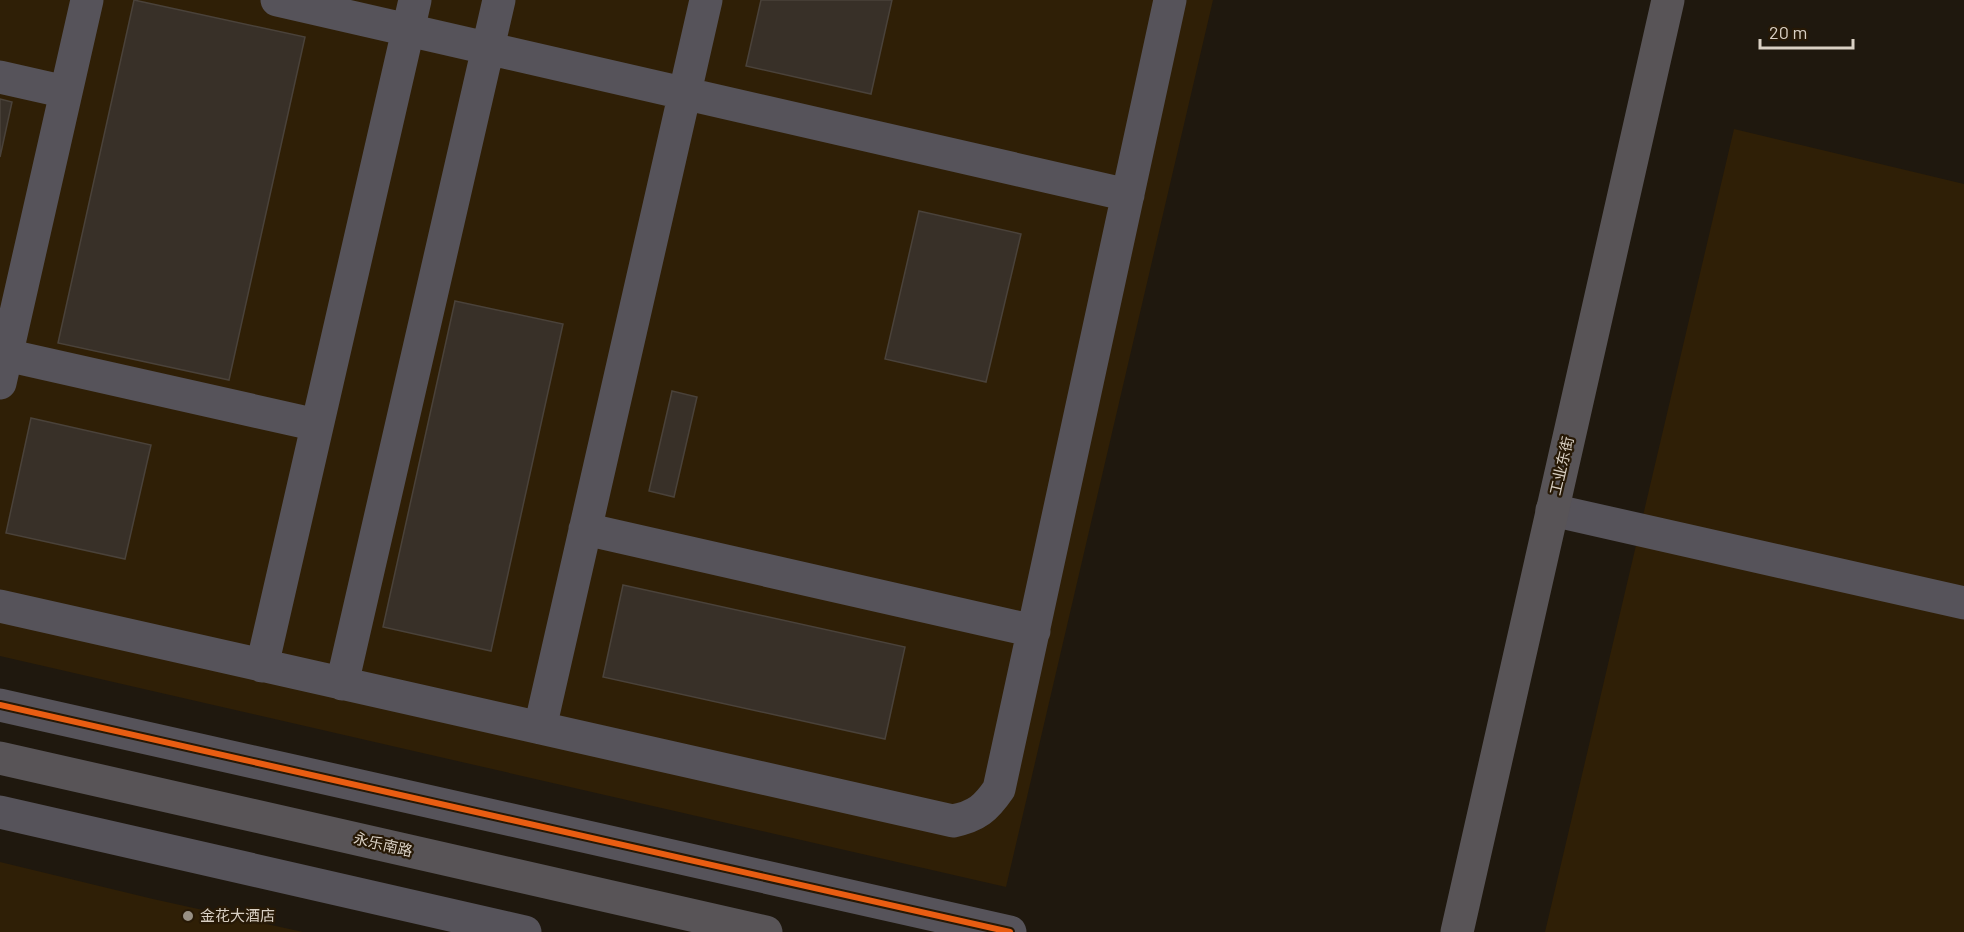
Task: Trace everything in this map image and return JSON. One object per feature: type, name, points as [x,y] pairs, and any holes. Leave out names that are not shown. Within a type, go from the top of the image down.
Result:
[{"type":"main road","name":"工业东街","points":[[1457,932],[1668,0]]},
{"type":"main road","name":"永乐南路","points":[[0,758],[683,923],[766,932]]},
{"type":"street","points":[[87,0],[3,369],[317,425]]},
{"type":"street","points":[[277,0],[411,15],[488,48],[1128,195]]},
{"type":"street","points":[[342,684],[499,0]]},
{"type":"street","points":[[540,728],[706,0]]},
{"type":"street","points":[[0,606],[953,821],[965,819],[986,807],[999,789],[1170,0]]},
{"type":"street","points":[[262,666],[411,15]]},
{"type":"street","points":[[0,77],[66,92]]},
{"type":"street","points":[[1552,510],[1964,603]]},
{"type":"street","points":[[585,529],[1034,631]]},
{"type":"street","points":[[0,705],[1010,932]]},
{"type":"street","points":[[0,813],[525,932]]},
{"type":"shaded area","points":[[0,0],[1213,0],[1006,887],[0,656]]},
{"type":"shaded area","points":[[1734,129],[1964,184],[1964,932],[1545,932]]},
{"type":"shaded area","points":[[0,862],[153,899],[303,932],[0,932]]},
{"type":"building","points":[[134,0],[305,37],[229,380],[58,343]]},
{"type":"building","points":[[761,0],[892,0],[871,94],[746,66]]},
{"type":"building","points":[[0,99],[12,102],[0,157]]},
{"type":"building","points":[[919,211],[1021,234],[986,382],[885,359]]},
{"type":"building","points":[[455,301],[563,324],[491,651],[383,627]]},
{"type":"building","points":[[672,391],[697,397],[674,497],[649,491]]},
{"type":"building","points":[[31,418],[151,445],[125,559],[6,533]]},
{"type":"building","points":[[623,585],[905,647],[885,739],[603,677]]},
{"type":"cycle path","points":[[0,705],[1010,932]]},
{"type":"place","name":"金花大酒店","points":[[188,916]]}]
